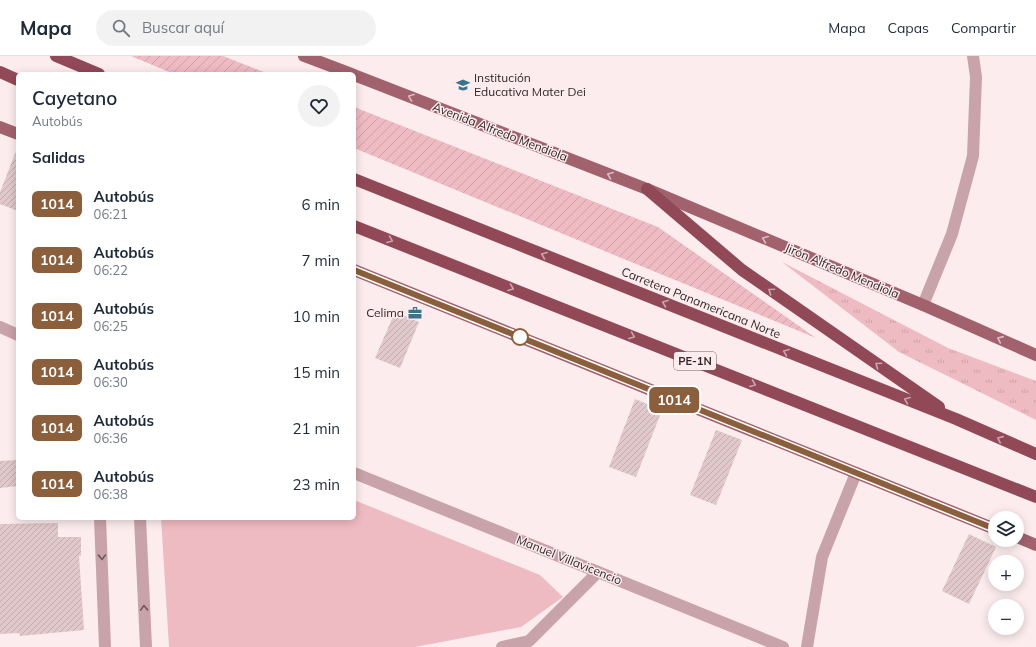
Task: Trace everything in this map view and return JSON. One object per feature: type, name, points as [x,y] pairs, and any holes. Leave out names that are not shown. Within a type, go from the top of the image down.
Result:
[{"type":"highway","points":[[56,56],[94,72]]},
{"type":"highway","points":[[0,72],[16,79]]},
{"type":"highway","name":"Carretera Panamericana Norte","points":[[356,180],[956,419],[1036,454]]},
{"type":"highway","points":[[647,189],[742,270],[956,419]]},
{"type":"highway","name":"PE-1N","points":[[356,227],[1036,497]]},
{"type":"main road","name":"Avenida Alfredo Mendiola","points":[[304,56],[320,59],[349,72]]},
{"type":"main road","name":"Avenida Alfredo Mendiola","points":[[356,75],[647,189]]},
{"type":"main road","points":[[0,126],[16,133]]},
{"type":"main road","name":"Jirón Alfredo Mendiola","points":[[647,189],[924,305],[1036,355]]},
{"type":"main road","points":[[356,271],[988,525]]},
{"type":"main road","points":[[1024,540],[1036,545]]},
{"type":"street","points":[[924,305],[952,234],[973,156],[976,77],[973,56]]},
{"type":"street","points":[[0,327],[16,334]]},
{"type":"street","points":[[807,647],[822,557],[856,473]]},
{"type":"street","name":"Manuel Villavicencio","points":[[356,474],[783,647]]},
{"type":"street","points":[[100,520],[106,647]]},
{"type":"street","points":[[140,520],[146,647]]},
{"type":"street","points":[[502,647],[529,641],[598,572]]},
{"type":"green space","points":[[131,56],[223,56],[264,72],[169,72]]},
{"type":"green space","points":[[356,108],[658,227],[816,338],[356,149]]},
{"type":"green space","points":[[782,262],[948,348],[1036,381],[1036,420],[899,352]]},
{"type":"green space","points":[[356,501],[540,575],[563,597],[521,627],[415,647],[169,647],[161,520],[356,520]]},
{"type":"building","points":[[16,152],[16,210],[0,204],[0,192]]},
{"type":"building","points":[[395,312],[419,322],[400,368],[375,358]]},
{"type":"building","points":[[635,399],[662,410],[636,477],[609,467]]},
{"type":"building","points":[[716,430],[742,440],[716,505],[690,495]]},
{"type":"building","points":[[16,460],[16,486],[0,488],[0,461]]},
{"type":"building","points":[[58,523],[58,537],[81,537],[81,556],[79,556],[84,630],[20,636],[19,633],[0,634],[0,524]]},
{"type":"building","points":[[969,534],[988,543],[988,547],[996,547],[992,555],[988,555],[988,564],[969,604],[942,591]]},
{"type":"bus line","name":"1014","points":[[356,271],[988,526]]},
{"type":"place","name":"Institución Educativa Mater Dei","points":[[463,85]]},
{"type":"place","name":"Celima","points":[[415,313]]}]
